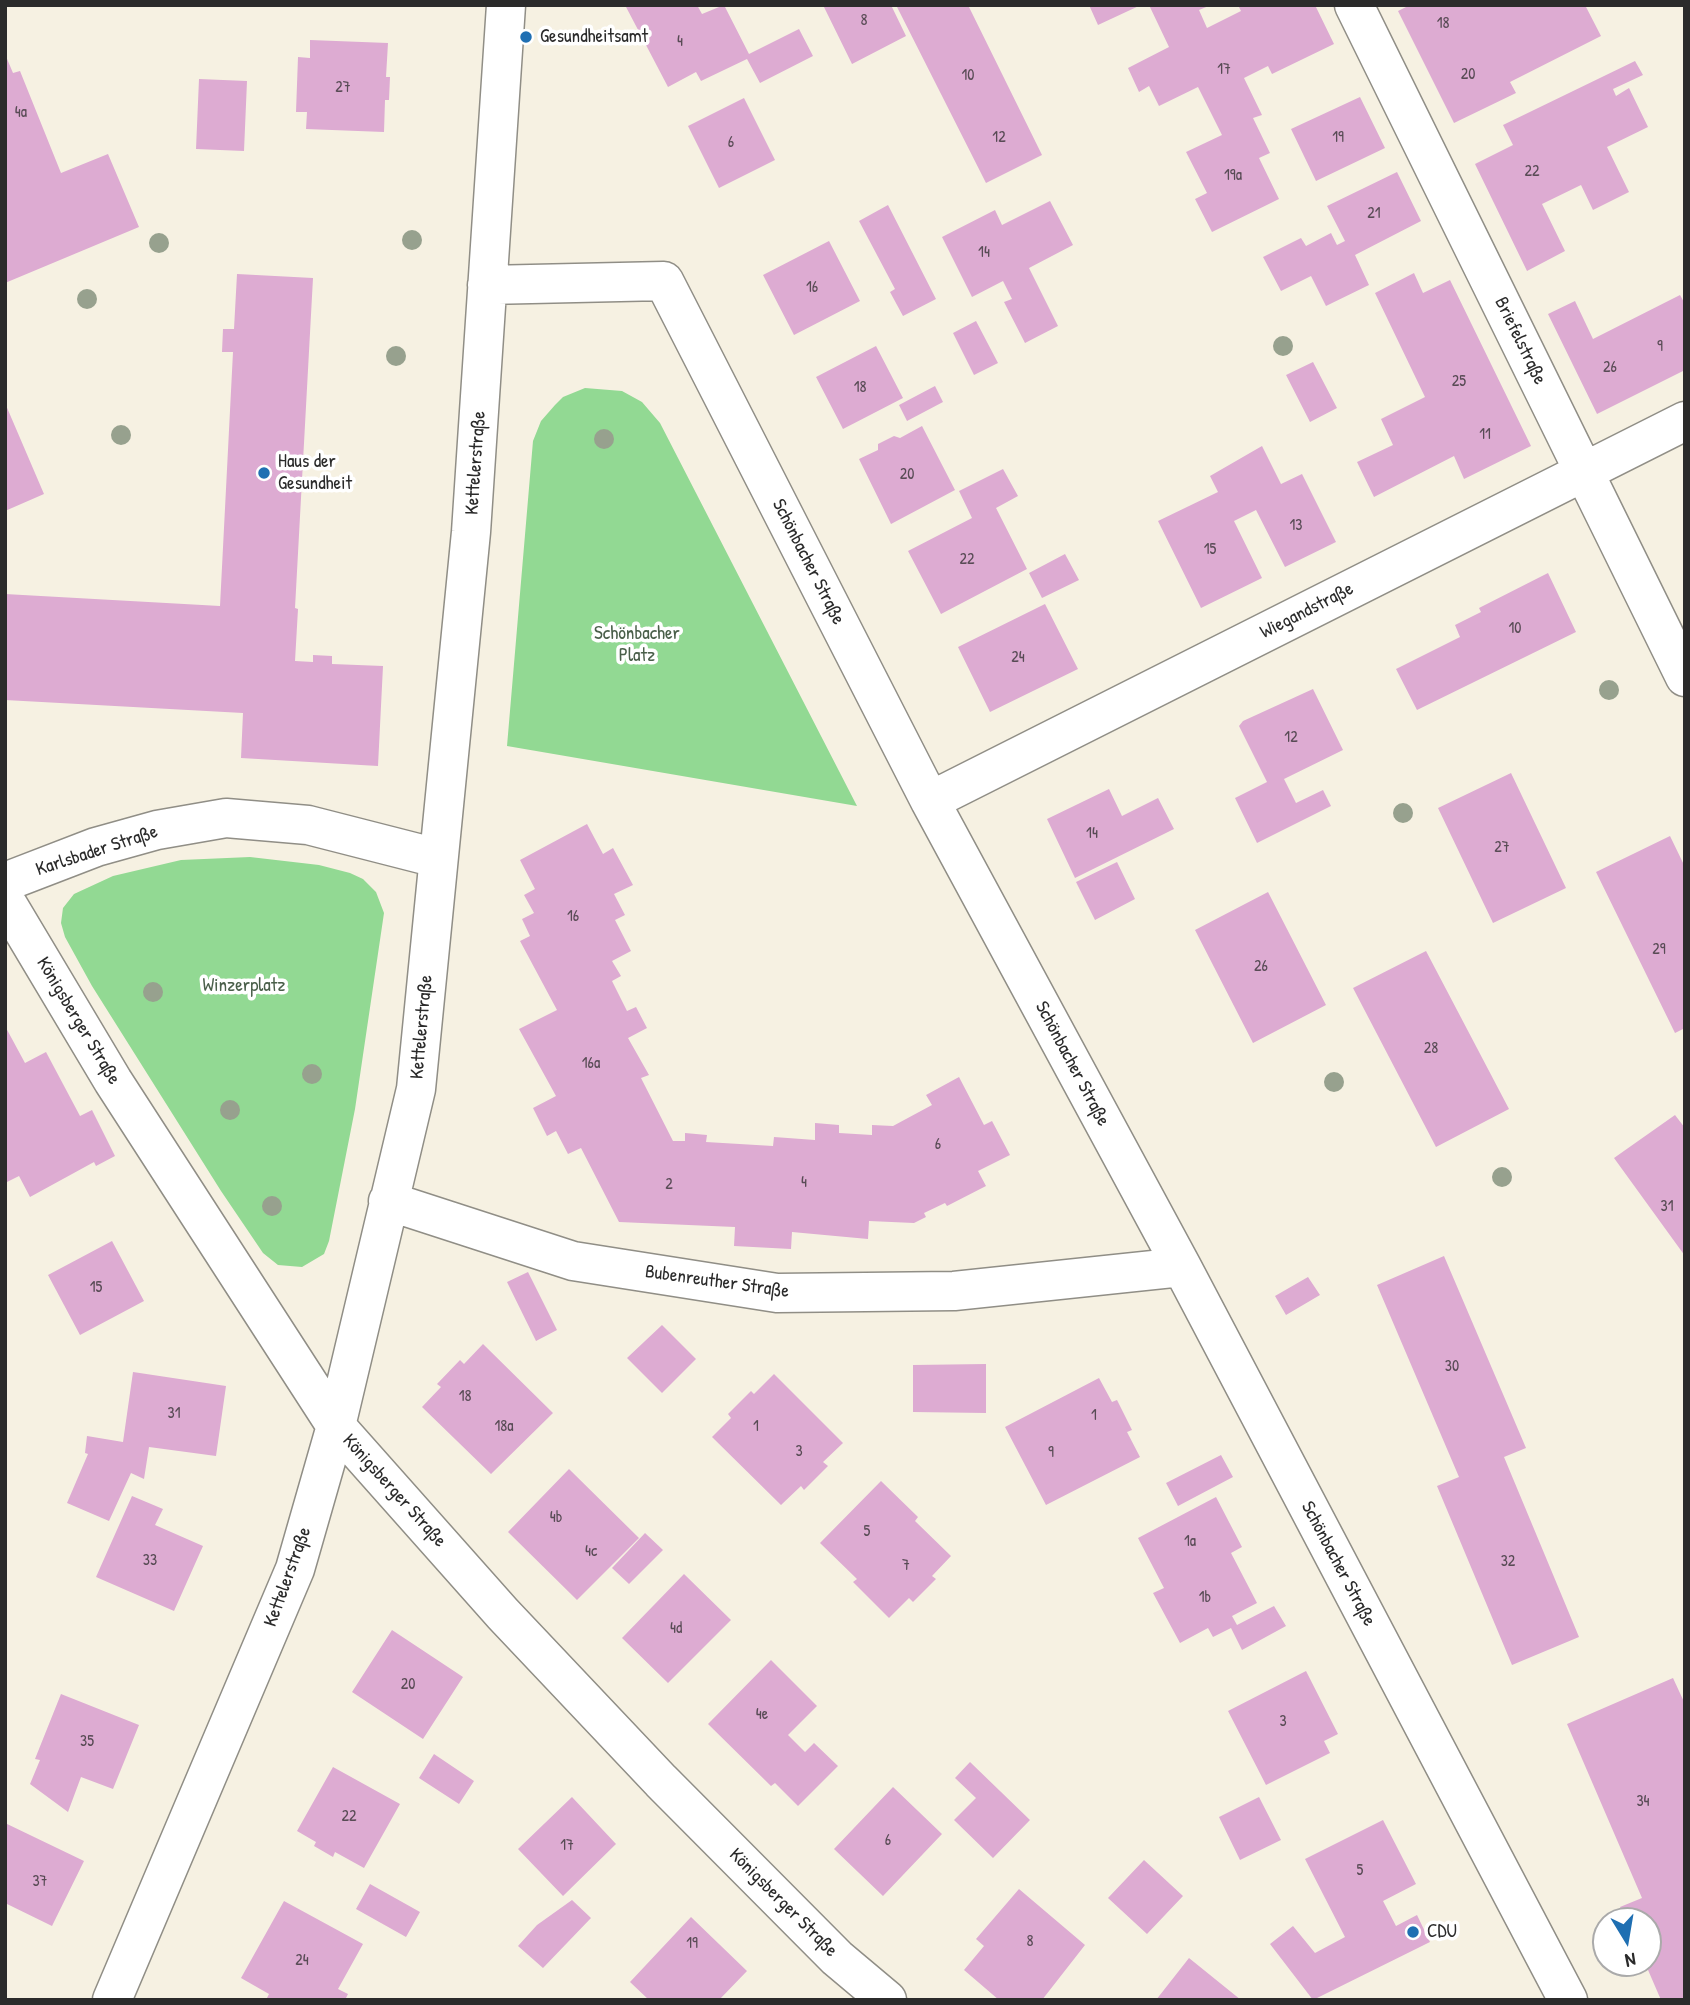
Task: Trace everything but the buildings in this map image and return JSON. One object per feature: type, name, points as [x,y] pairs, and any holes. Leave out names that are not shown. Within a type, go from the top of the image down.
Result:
[{"type":"street","name":"Kettelerstraße","points":[[112,2000],[295,1569],[336,1426],[416,1089],[471,532],[506,5]]},
{"type":"street","name":"Briefelstraße","points":[[1354,5],[1685,677]]},
{"type":"street","name":"Schönbacher Straße","points":[[487,285],[664,281],[930,801],[1182,1267],[1568,2000]]},
{"type":"street","name":"Wiegandstraße","points":[[930,801],[1685,421]]},
{"type":"street","name":"Karlsbader Straße","points":[[5,882],[96,847],[157,830],[226,818],[308,825],[437,858]]},
{"type":"street","name":"Königsberger Straße","points":[[5,900],[113,1081],[336,1426],[503,1614],[661,1781],[838,1958],[887,2000]]},
{"type":"street","name":"Bubenreuther Straße","points":[[388,1201],[573,1261],[777,1293],[954,1291],[1182,1267]]},
{"type":"green space","name":"Schönbacher Platz","points":[[585,388],[622,391],[642,402],[660,423],[857,806],[507,746],[533,441],[541,421],[555,405],[563,397]]},
{"type":"green space","name":"Winzerplatz","points":[[250,857],[319,865],[350,873],[363,879],[376,892],[384,913],[355,1109],[329,1241],[324,1254],[302,1267],[278,1265],[263,1253],[92,986],[65,937],[61,923],[63,908],[74,894],[113,876],[181,860]]},
{"type":"place","name":"Gesundheitsamt","points":[[526,37]]},
{"type":"place","name":"Haus der Gesundheit","points":[[264,473]]},
{"type":"place","name":"CDU","points":[[1413,1932]]}]
